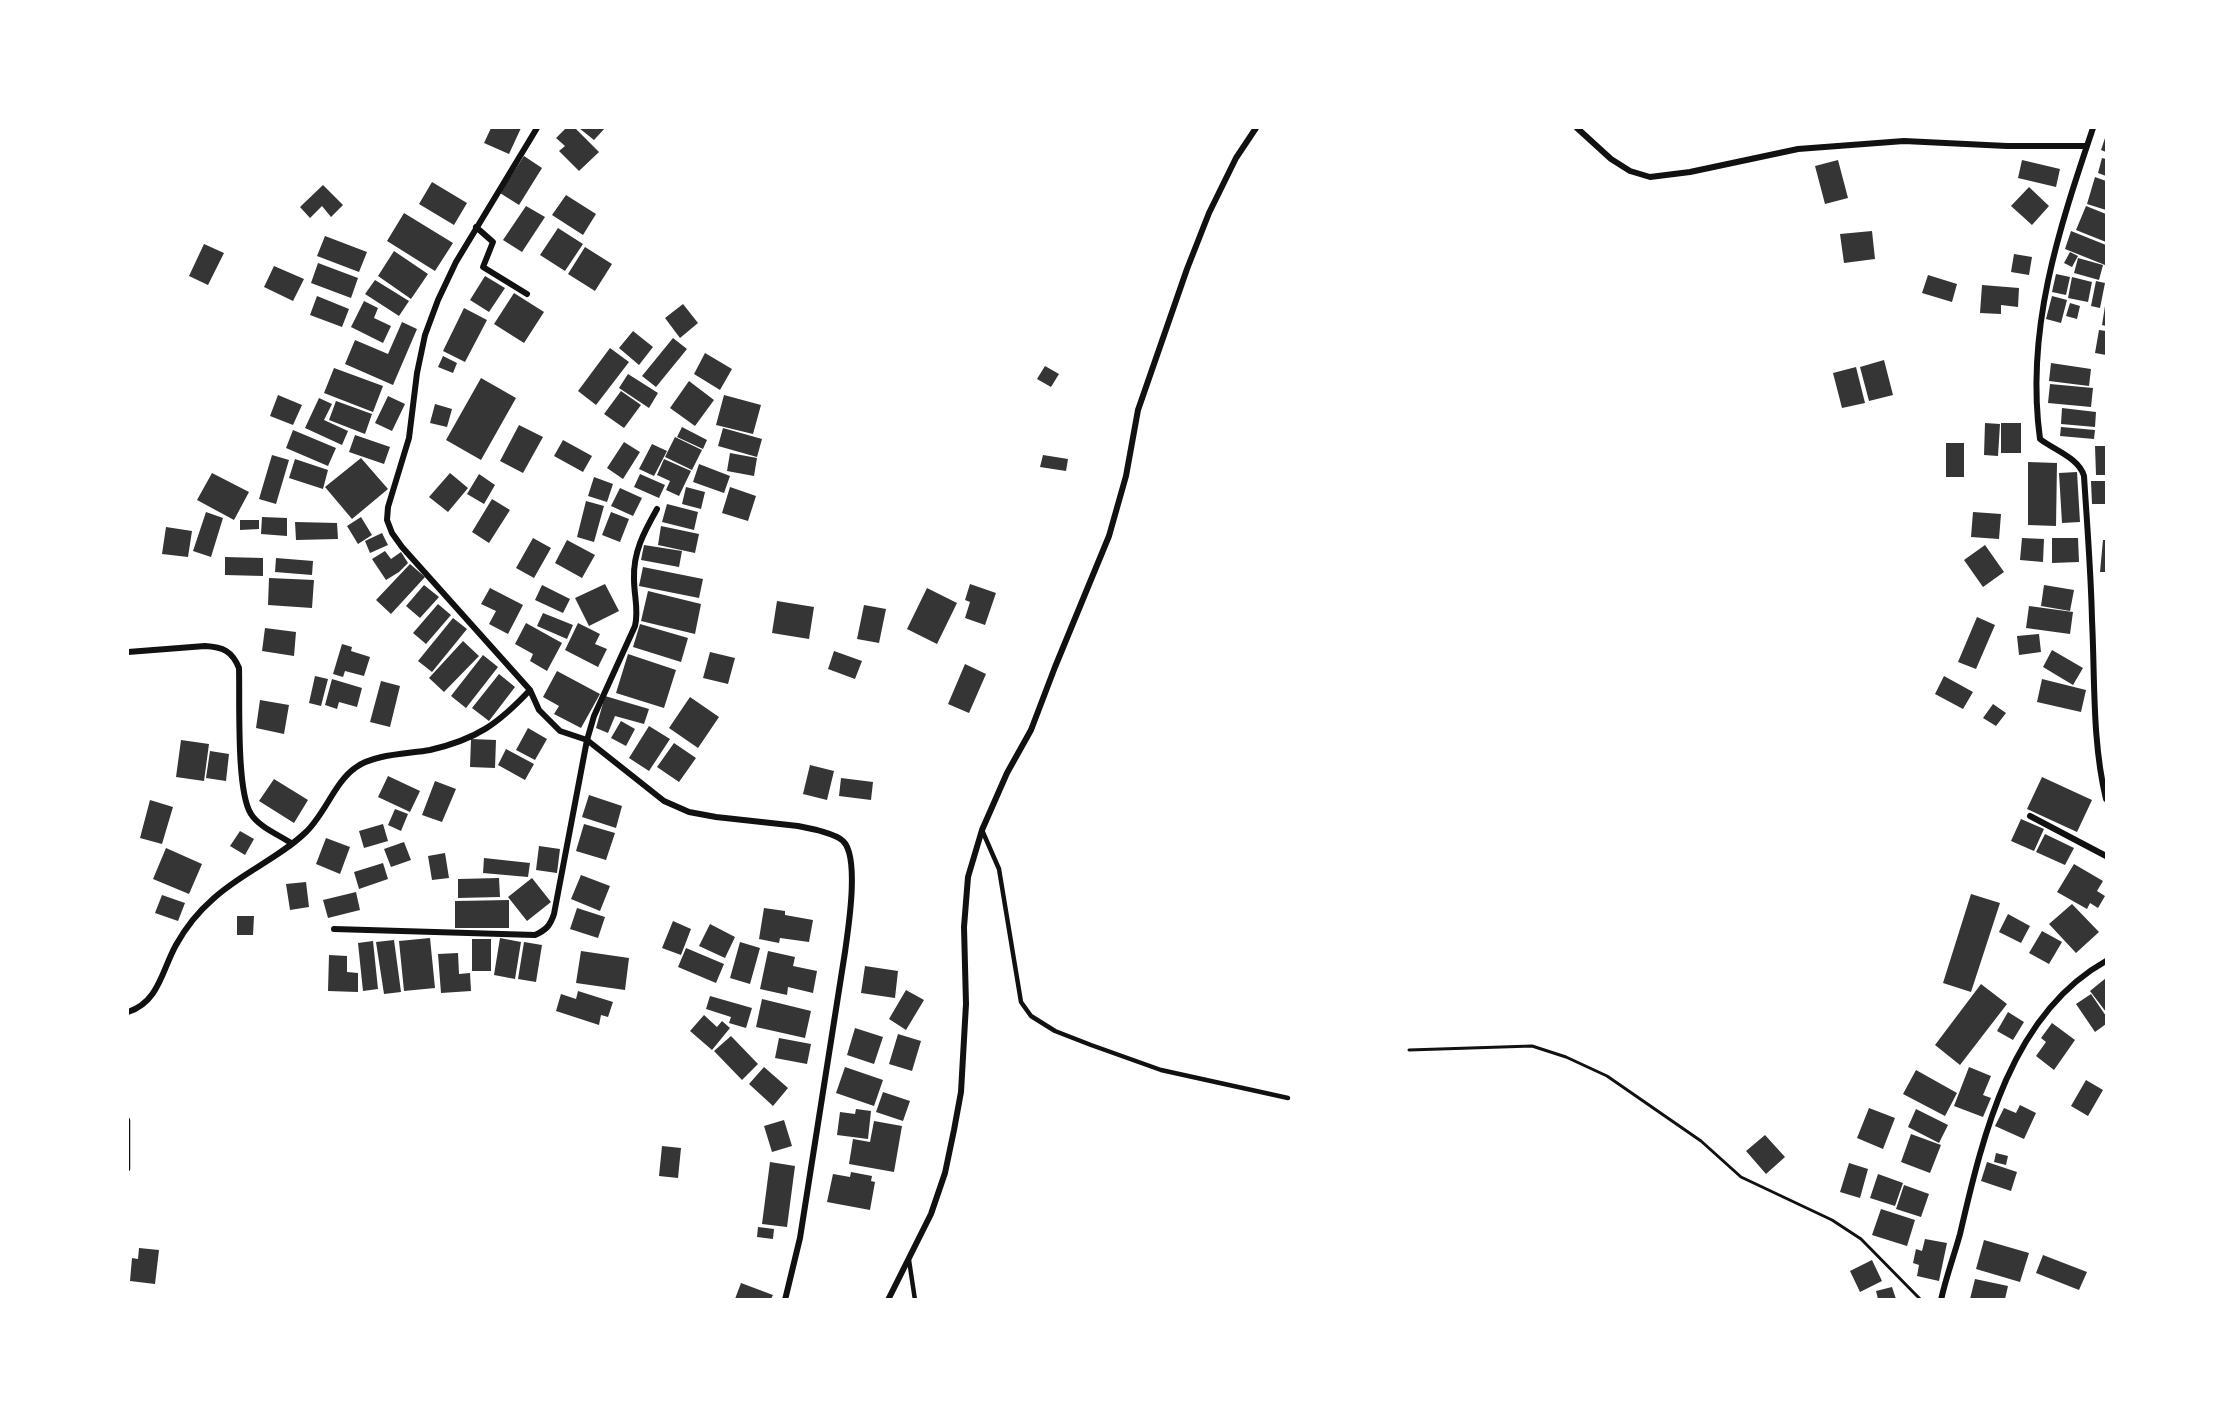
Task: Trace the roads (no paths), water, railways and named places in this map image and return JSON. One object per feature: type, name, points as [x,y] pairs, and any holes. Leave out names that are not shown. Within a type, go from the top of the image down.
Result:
[{"type":"street","points":[[537,128],[476,227],[438,300],[425,335],[417,373],[409,438],[388,507],[387,520],[392,533],[402,547],[530,690],[539,710],[560,731],[586,740],[664,801],[689,812],[798,826],[831,834],[844,841],[849,850],[852,881],[851,907],[845,952],[800,1238],[785,1299]]},
{"type":"street","points":[[888,1299],[931,1214],[945,1173],[961,1092],[966,1004],[964,927],[968,877],[982,830],[1007,772],[1031,730],[1054,667],[1109,536],[1126,476],[1138,410],[1187,269],[1209,213],[1236,158],[1256,128]]},
{"type":"street","points":[[1578,128],[1604,153],[1630,171],[1650,177],[1690,172],[1798,149],[1904,141],[2007,146],[2086,146]]},
{"type":"street","points":[[2093,128],[2053,253],[2044,294],[2038,347],[2037,418],[2040,439],[2072,460],[2082,470],[2084,477],[2095,709],[2100,765],[2106,799]]},
{"type":"street","points":[[476,227],[493,242],[483,267],[526,294]]},
{"type":"street","points":[[334,929],[535,935],[546,930],[554,914],[586,740],[598,707],[635,626],[637,617],[634,580],[635,555],[644,531],[657,509]]},
{"type":"street","points":[[128,652],[206,646],[218,647],[234,656],[239,668],[243,794],[246,805],[258,822],[291,843]]},
{"type":"street","points":[[128,1012],[150,999],[175,946],[200,910],[291,843],[315,822],[344,778],[355,768],[366,762],[431,750],[476,735],[490,728],[530,690]]},
{"type":"street","points":[[2030,816],[2106,856]]},
{"type":"street","points":[[1941,1299],[1987,1136],[2018,1056],[2040,1020],[2062,993],[2106,961]]},
{"type":"lane","points":[[982,830],[999,869],[1021,1002],[1031,1016],[1055,1031],[1161,1070],[1288,1098]]},
{"type":"lane","points":[[128,1120],[128,1169]]},
{"type":"lane","points":[[909,1260],[915,1299]]}]
